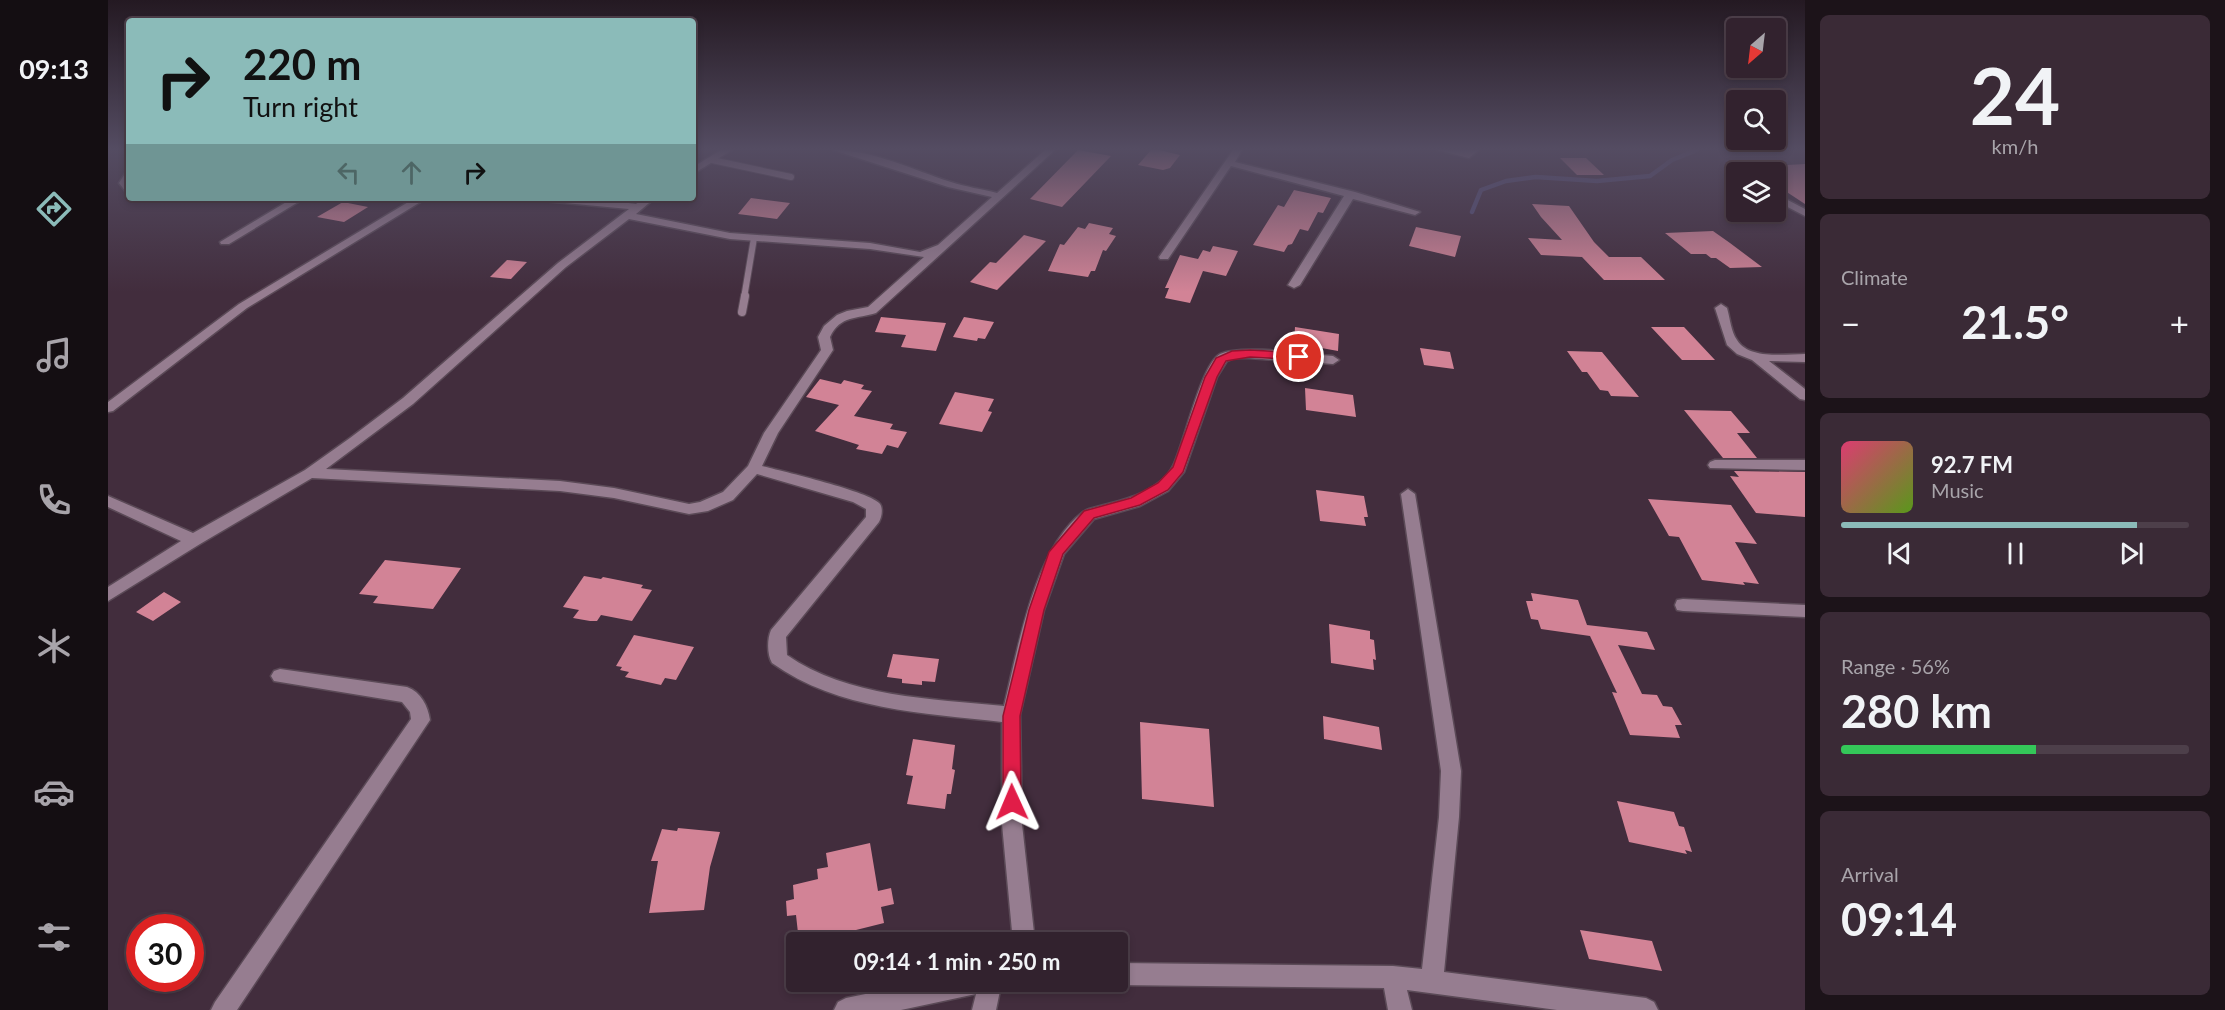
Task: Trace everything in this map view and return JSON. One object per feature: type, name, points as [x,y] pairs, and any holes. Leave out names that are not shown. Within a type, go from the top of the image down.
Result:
[{"type":"street","points":[[310,473],[560,486],[689,509],[714,504],[728,496],[754,468],[771,433],[827,350],[828,345],[824,337],[831,326],[854,313],[865,313],[872,310],[998,197]]},
{"type":"street","points":[[1164,257],[1205,197]]},
{"type":"street","points":[[1294,285],[1349,197]]},
{"type":"street","points":[[1362,197],[1415,213]]},
{"type":"street","points":[[225,242],[295,201]]},
{"type":"street","points":[[108,408],[243,306],[417,201]]},
{"type":"street","points":[[590,201],[636,207]]},
{"type":"street","points":[[108,595],[194,540],[310,473],[408,401],[562,265],[645,201]]},
{"type":"street","points":[[1786,203],[1805,213]]},
{"type":"street","points":[[626,215],[686,228],[754,238],[870,246],[921,255],[949,243]]},
{"type":"street","points":[[1721,308],[1731,342],[1740,351],[1756,357],[1805,396]]},
{"type":"street","points":[[1023,932],[1012,824],[1011,716],[1036,610],[1057,552],[1089,515],[1135,502],[1163,487],[1179,469],[1211,377],[1222,358],[1232,354],[1250,354],[1333,360]]},
{"type":"street","points":[[1756,357],[1805,358]]},
{"type":"street","points":[[1714,465],[1805,465]]},
{"type":"street","points":[[754,468],[858,498],[874,506],[874,518],[777,635],[778,658],[793,670],[820,684],[857,696],[1011,716]]},
{"type":"street","points":[[1408,494],[1451,771],[1449,817],[1432,982]]},
{"type":"street","points":[[108,501],[194,540]]},
{"type":"street","points":[[1683,605],[1805,611]]},
{"type":"street","points":[[223,1010],[421,720],[419,709],[407,695],[280,676]]},
{"type":"street","points":[[1128,974],[1394,977],[1646,1010]]},
{"type":"street","points":[[1394,977],[1400,1010]]},
{"type":"street","points":[[846,1010],[932,992]]},
{"type":"street","points":[[984,1010],[988,992]]},
{"type":"lane","points":[[742,312],[754,238]]},
{"type":"building","points":[[1032,197],[1071,197],[1062,207],[1030,199]]},
{"type":"building","points":[[1290,197],[1331,198],[1323,213],[1318,212],[1308,231],[1300,229],[1292,244],[1288,245],[1284,252],[1253,245],[1278,205],[1284,207]]},
{"type":"building","points":[[1795,197],[1805,197],[1805,204]]},
{"type":"building","points":[[751,198],[790,203],[777,219],[738,214]]},
{"type":"building","points":[[343,202],[368,207],[344,222],[317,217]]},
{"type":"building","points":[[1532,204],[1569,206],[1594,242],[1609,257],[1641,257],[1665,280],[1604,280],[1582,257],[1541,255],[1528,238],[1562,240]]},
{"type":"building","points":[[1089,223],[1113,228],[1109,234],[1116,236],[1106,251],[1103,250],[1095,271],[1091,271],[1088,277],[1048,271],[1060,244],[1064,245],[1078,227],[1085,229]]},
{"type":"building","points":[[1416,227],[1461,236],[1455,257],[1409,246]]},
{"type":"building","points":[[1713,231],[1762,267],[1730,268],[1706,254],[1691,254],[1665,233]]},
{"type":"building","points":[[1024,235],[1046,241],[997,290],[970,282],[990,262],[996,263]]},
{"type":"building","points":[[1213,246],[1238,251],[1226,276],[1203,271],[1190,303],[1165,298],[1169,288],[1165,288],[1180,255],[1198,259],[1203,250],[1210,252]]},
{"type":"building","points":[[507,260],[527,262],[511,279],[490,277]]},
{"type":"building","points":[[881,317],[946,323],[936,351],[901,347],[906,335],[875,332]]},
{"type":"building","points":[[964,317],[994,322],[985,339],[978,338],[977,341],[953,337]]},
{"type":"building","points":[[1295,327],[1339,334],[1338,351],[1294,343]]},
{"type":"building","points":[[1651,327],[1684,327],[1715,360],[1682,360]]},
{"type":"building","points":[[1420,348],[1450,352],[1454,369],[1424,365]]},
{"type":"building","points":[[1567,351],[1602,352],[1639,397],[1611,396],[1608,391],[1600,390],[1587,372],[1582,372]]},
{"type":"building","points":[[820,379],[841,384],[844,380],[864,385],[861,389],[872,391],[854,416],[893,424],[890,429],[907,432],[898,448],[887,445],[882,454],[856,449],[859,445],[815,431],[839,405],[806,397]]},
{"type":"building","points":[[1305,388],[1353,395],[1356,417],[1306,410]]},
{"type":"building","points":[[955,392],[994,399],[988,411],[992,412],[982,432],[939,424]]},
{"type":"building","points":[[1684,410],[1731,411],[1750,433],[1737,433],[1757,458],[1723,458]]},
{"type":"building","points":[[1734,471],[1805,472],[1805,517],[1756,513],[1730,476],[1739,477]]},
{"type":"building","points":[[1316,490],[1364,496],[1368,517],[1364,517],[1366,526],[1320,521]]},
{"type":"building","points":[[1648,499],[1731,505],[1757,544],[1735,542],[1759,584],[1743,582],[1745,585],[1702,580],[1679,537],[1669,536]]},
{"type":"building","points":[[385,560],[461,568],[433,609],[373,603],[378,596],[359,594]]},
{"type":"building","points":[[584,576],[601,579],[603,577],[643,585],[641,588],[652,590],[632,621],[601,615],[597,621],[573,618],[579,610],[563,607]]},
{"type":"building","points":[[164,592],[181,602],[153,621],[136,612]]},
{"type":"building","points":[[1531,593],[1578,600],[1587,625],[1647,632],[1655,650],[1618,645],[1642,694],[1657,695],[1663,706],[1672,707],[1682,725],[1675,725],[1680,738],[1630,735],[1612,692],[1617,693],[1590,636],[1541,629],[1538,620],[1531,619],[1526,601],[1533,601]]},
{"type":"building","points":[[1329,624],[1370,631],[1370,639],[1374,640],[1376,660],[1373,659],[1374,670],[1331,663]]},
{"type":"building","points":[[634,635],[694,647],[676,680],[665,678],[661,685],[625,677],[629,672],[620,670],[622,667],[616,666]]},
{"type":"building","points":[[893,654],[939,659],[935,682],[922,681],[922,685],[902,683],[902,679],[887,677]]},
{"type":"building","points":[[1323,716],[1379,727],[1382,750],[1324,739]]},
{"type":"building","points":[[1140,722],[1209,729],[1214,807],[1142,799]]},
{"type":"building","points":[[913,739],[955,745],[952,769],[955,770],[951,794],[947,794],[945,809],[907,804],[913,776],[906,775]]},
{"type":"building","points":[[1617,801],[1674,812],[1679,826],[1684,827],[1692,852],[1685,850],[1687,854],[1629,842]]},
{"type":"building","points":[[678,828],[720,832],[710,867],[704,910],[649,913],[658,861],[651,861],[662,829],[677,831]]},
{"type":"building","points":[[870,843],[878,891],[891,888],[894,904],[881,907],[884,923],[856,930],[856,932],[798,932],[796,915],[787,916],[786,901],[794,899],[793,885],[818,879],[817,869],[828,867],[826,853]]},
{"type":"building","points":[[1580,930],[1652,941],[1662,971],[1589,959]]},
{"type":"waterway","points":[[1472,212],[1478,197]]},
{"type":"route","points":[[1012,802],[1011,716],[1036,610],[1057,552],[1089,515],[1135,502],[1163,487],[1179,469],[1211,377],[1222,358],[1232,354],[1299,357]]}]
